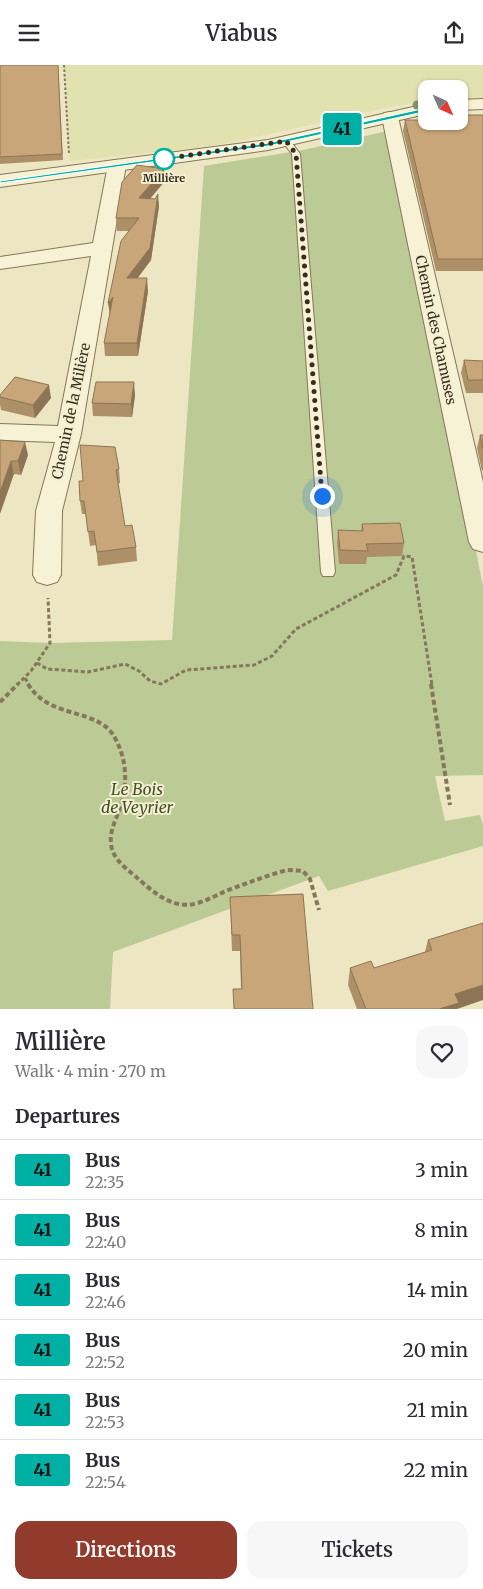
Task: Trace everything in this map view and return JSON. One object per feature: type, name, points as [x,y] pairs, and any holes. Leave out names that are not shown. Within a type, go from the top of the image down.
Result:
[{"type":"street","points":[[468,105],[483,104]]},
{"type":"street","points":[[0,181],[286,141],[418,111]]},
{"type":"street","name":"Chemin des Chamuses","points":[[390,117],[483,542]]},
{"type":"street","name":"Chemin de la Milière","points":[[47,575],[49,511],[69,434],[117,165]]},
{"type":"street","points":[[0,263],[102,248]]},
{"type":"street","points":[[0,432],[69,434]]},
{"type":"lane","points":[[286,141],[296,154],[328,573]]},
{"type":"path","points":[[64,65],[70,161]]},
{"type":"path","points":[[37,663],[47,669],[88,672],[125,664],[139,671],[150,681],[161,684],[186,670],[254,665],[272,656],[296,629],[396,575],[404,556],[412,557],[450,805]]},
{"type":"path","points":[[0,703],[25,678],[50,643],[47,575]]},
{"type":"path","points":[[25,678],[28,687],[39,699],[51,706],[103,724],[112,732],[127,771],[124,796],[111,834],[111,851],[121,864],[153,893],[170,901],[188,906],[287,870],[303,871],[310,879],[319,909]]},
{"type":"green space","points":[[64,65],[483,65],[483,99],[468,100],[468,80],[418,80],[418,102],[206,147],[70,161]]},
{"type":"green space","name":"Le Bois de Veyrier","points":[[392,130],[405,183],[483,587],[483,775],[435,776],[445,821],[480,815],[483,825],[483,846],[328,891],[319,876],[113,952],[110,1009],[0,1009],[0,641],[50,643],[172,640],[204,166],[303,150]]},
{"type":"building","points":[[0,65],[58,65],[62,154],[0,157]]},
{"type":"building","points":[[468,115],[483,115],[483,259],[438,259],[405,120],[418,120],[418,130],[468,130]]},
{"type":"building","points":[[137,165],[164,169],[139,198],[155,199],[158,194],[150,248],[127,278],[147,278],[137,343],[104,343],[113,297],[108,303],[121,241],[139,218],[116,218],[122,182]]},
{"type":"building","points":[[464,360],[483,361],[483,380],[468,380]]},
{"type":"building","points":[[15,377],[49,385],[33,405],[0,397]]},
{"type":"building","points":[[96,382],[134,382],[131,404],[92,403]]},
{"type":"building","points":[[480,435],[483,435],[483,449]]},
{"type":"building","points":[[0,440],[25,442],[18,461],[11,461],[0,492]]},
{"type":"building","points":[[80,445],[115,447],[119,469],[116,470],[125,526],[132,525],[136,547],[97,552],[94,531],[88,532],[84,501],[80,501],[79,481],[83,481]]},
{"type":"building","points":[[400,523],[404,543],[366,544],[368,551],[340,550],[338,530],[363,531],[362,524]]},
{"type":"building","points":[[303,894],[313,1009],[234,1009],[233,989],[242,989],[240,935],[232,935],[230,897]]},
{"type":"building","points":[[483,923],[483,985],[455,994],[459,1003],[439,1009],[366,1009],[350,968],[371,961],[374,968],[432,950],[428,940]]},
{"type":"bus line","name":"41","points":[[0,181],[268,145],[418,111]]},
{"type":"place","name":"Millière","points":[[164,159]]},
{"type":"route","points":[[164,159],[286,141],[296,154],[322,496]]}]
